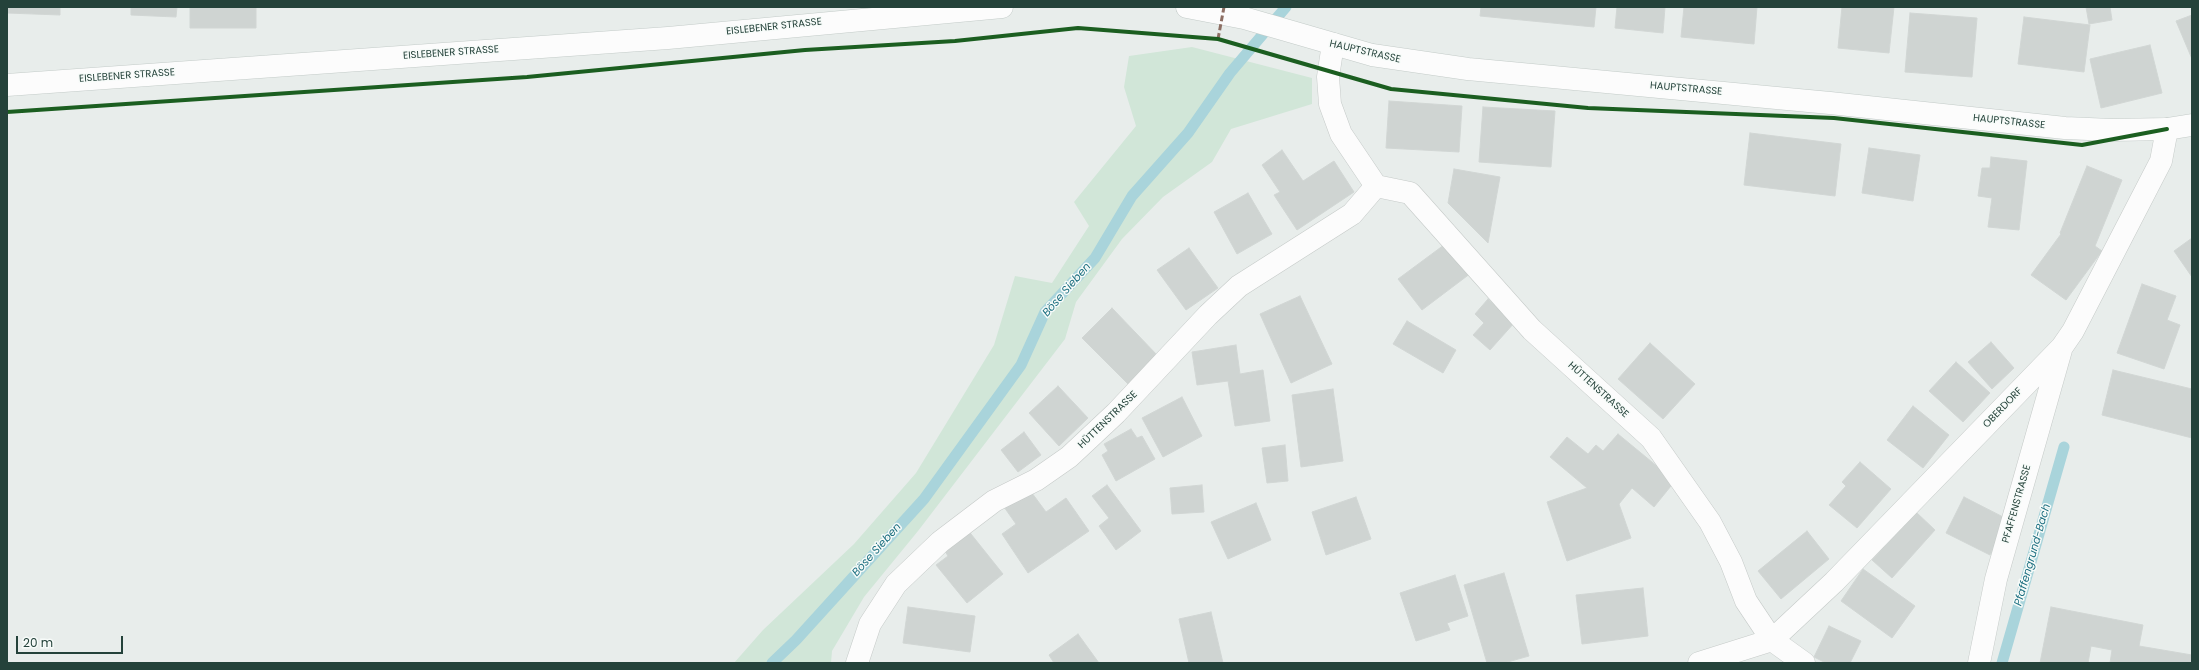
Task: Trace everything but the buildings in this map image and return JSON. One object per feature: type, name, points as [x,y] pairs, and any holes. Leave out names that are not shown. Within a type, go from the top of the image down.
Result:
[{"type":"street","name":"EISLEBENER STRASSE","points":[[7,85],[668,38],[1002,7]]},
{"type":"street","name":"HAUPTSTRASSE","points":[[1187,7],[1244,18],[1293,34],[1387,58],[1468,69],[1844,104],[2065,128],[2167,129],[2192,125]]},
{"type":"street","points":[[1333,44],[1328,77],[1330,104],[1341,134],[1376,186]]},
{"type":"street","name":"OBERDORF","points":[[1698,663],[1772,640],[1834,582],[2062,347],[2073,331],[2161,161],[2167,129]]},
{"type":"street","name":"HÜTTENSTRASSE","points":[[857,663],[870,624],[896,584],[940,542],[994,501],[1036,480],[1069,457],[1116,413],[1208,315],[1239,286],[1352,214],[1376,186],[1410,193],[1532,330],[1652,438],[1710,522],[1730,562],[1746,601],[1772,640]]},
{"type":"street","name":"PFAFFENSTRASSE","points":[[1979,663],[1996,579],[2062,347]]},
{"type":"street","points":[[1772,640],[1804,663]]},
{"type":"green space","points":[[1192,47],[1312,78],[1312,104],[1231,129],[1212,162],[1163,197],[1122,239],[1076,302],[1065,339],[918,531],[864,597],[832,651],[831,663],[734,663],[763,630],[854,544],[916,473],[994,345],[1015,276],[1052,283],[1089,226],[1074,202],[1136,126],[1124,87],[1129,56]]},
{"type":"waterway","name":"Böse Sieben","points":[[772,663],[796,640],[924,499],[1021,365],[1045,312],[1095,258],[1132,196],[1188,133],[1230,73],[1286,7]]},
{"type":"waterway","name":"Pfaffengrund-Bach","points":[[2002,663],[2064,447]]},
{"type":"marked path","points":[[1218,39],[1224,7]]},
{"type":"cycle path","points":[[7,112],[527,77],[805,50],[955,41],[1078,28],[1218,39],[1391,89],[1588,108],[1834,118],[2082,145],[2167,129]]}]
